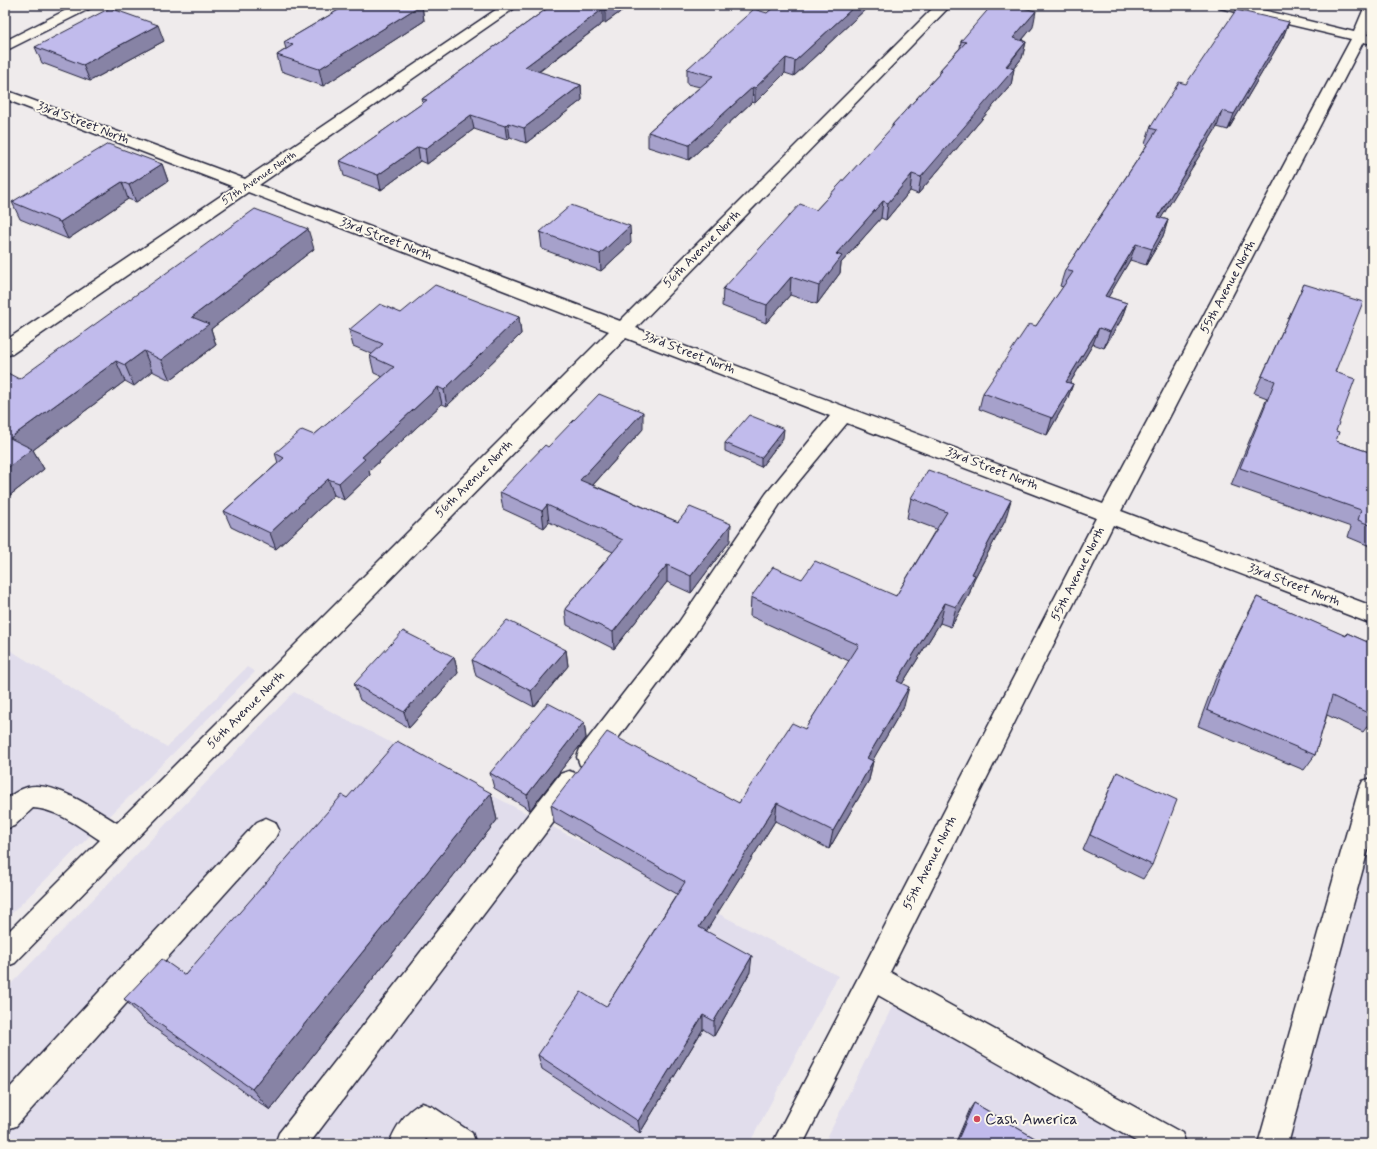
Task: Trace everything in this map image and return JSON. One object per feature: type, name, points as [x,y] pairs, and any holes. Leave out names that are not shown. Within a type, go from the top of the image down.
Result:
[{"type":"street","points":[[5,47],[86,5]]},
{"type":"street","name":"57th Avenue North","points":[[5,350],[512,5]]},
{"type":"street","name":"56th Avenue North","points":[[5,954],[944,5]]},
{"type":"street","points":[[1225,5],[1366,39]]},
{"type":"street","name":"55th Avenue North","points":[[787,1144],[1109,513],[1366,39],[1372,6]]},
{"type":"street","name":"33rd Street North","points":[[5,94],[844,412],[1372,615]]},
{"type":"street","points":[[290,1144],[687,628],[773,499],[844,412]]},
{"type":"street","points":[[1273,1144],[1372,789]]},
{"type":"street","points":[[5,818],[25,800],[36,796],[51,800],[70,809],[120,838]]},
{"type":"street","points":[[5,1115],[266,830]]},
{"type":"street","points":[[872,977],[1171,1144]]},
{"type":"street","points":[[404,1144],[422,1118],[461,1144]]},
{"type":"shaded area","points":[[5,647],[167,747],[247,667],[255,672],[5,920]]},
{"type":"shaded area","points":[[294,692],[838,976],[749,1144],[5,1144],[5,990]]},
{"type":"shaded area","points":[[1372,776],[1372,1144],[1269,1144]]},
{"type":"shaded area","points":[[893,1005],[1160,1144],[824,1144]]},
{"type":"building","points":[[347,5],[421,5],[319,69],[277,55],[293,45],[284,42]]},
{"type":"building","points":[[552,5],[611,5],[605,10],[603,9],[525,67],[581,85],[524,128],[508,123],[505,126],[471,115],[425,149],[418,147],[378,175],[340,161],[427,100],[422,99]]},
{"type":"building","points":[[776,5],[856,5],[795,61],[786,58],[755,88],[753,87],[689,145],[648,132],[713,76],[687,69],[754,9],[767,13]]},
{"type":"building","points":[[992,5],[1010,5],[1036,11],[1013,38],[1026,42],[1006,66],[1014,69],[921,177],[912,174],[888,203],[883,201],[836,254],[842,256],[819,286],[791,277],[767,305],[723,289],[800,204],[816,210],[942,71],[940,70],[966,42],[961,41]]},
{"type":"building","points":[[110,8],[158,25],[83,65],[35,47]]},
{"type":"building","points":[[1236,10],[1289,22],[1234,114],[1222,111],[1158,217],[1168,220],[1152,249],[1136,244],[1105,296],[1127,303],[1110,332],[1099,328],[1066,382],[1073,384],[1052,418],[983,393],[1029,324],[1036,326],[1073,272],[1065,270],[1157,130],[1150,128],[1179,82],[1186,84]]},
{"type":"building","points":[[108,144],[162,164],[129,185],[122,182],[60,222],[12,202]]},
{"type":"building","points":[[571,205],[630,226],[600,254],[540,232]]},
{"type":"building","points":[[255,209],[308,229],[192,317],[209,324],[161,360],[144,351],[125,365],[116,361],[10,438],[32,449],[5,470],[5,373],[6,372],[19,379]]},
{"type":"building","points":[[1304,284],[1363,302],[1335,372],[1355,379],[1336,431],[1339,432],[1336,441],[1372,453],[1372,526],[1358,520],[1361,510],[1240,468],[1275,381],[1262,376]]},
{"type":"building","points":[[435,285],[519,317],[444,390],[438,387],[362,457],[365,459],[339,483],[328,479],[270,533],[224,511],[284,458],[275,453],[302,430],[314,435],[394,367],[370,356],[383,344],[349,330],[380,304],[401,313]]},
{"type":"building","points":[[599,394],[643,412],[580,480],[678,522],[690,507],[731,524],[691,576],[667,565],[613,632],[565,609],[623,540],[547,505],[542,511],[500,492],[545,445],[548,447]]},
{"type":"building","points":[[749,415],[784,429],[761,458],[725,443]]},
{"type":"building","points":[[928,470],[1011,500],[972,574],[975,575],[956,607],[945,603],[897,681],[909,687],[867,758],[873,761],[833,831],[777,803],[699,927],[752,956],[714,1021],[703,1015],[638,1121],[538,1055],[581,992],[606,1007],[685,882],[551,805],[607,732],[739,803],[792,723],[805,729],[859,645],[751,597],[773,567],[802,579],[815,561],[896,596],[947,512],[911,498]]},
{"type":"building","points":[[1257,597],[1346,636],[1347,633],[1372,644],[1372,715],[1332,696],[1315,755],[1207,710],[1224,664]]},
{"type":"building","points":[[507,620],[566,650],[531,691],[472,660]]},
{"type":"building","points":[[403,631],[454,657],[404,712],[354,684]]},
{"type":"building","points":[[548,703],[584,722],[527,795],[490,773]]},
{"type":"building","points":[[397,741],[491,793],[252,1089],[124,999],[162,959],[185,975],[342,795],[347,798]]},
{"type":"building","points":[[1117,772],[1177,800],[1152,865],[1090,835]]},
{"type":"building","name":"Cash America","points":[[974,1103],[1045,1144],[956,1144]]},
{"type":"place","name":"Cash America","points":[[977,1119]]}]
